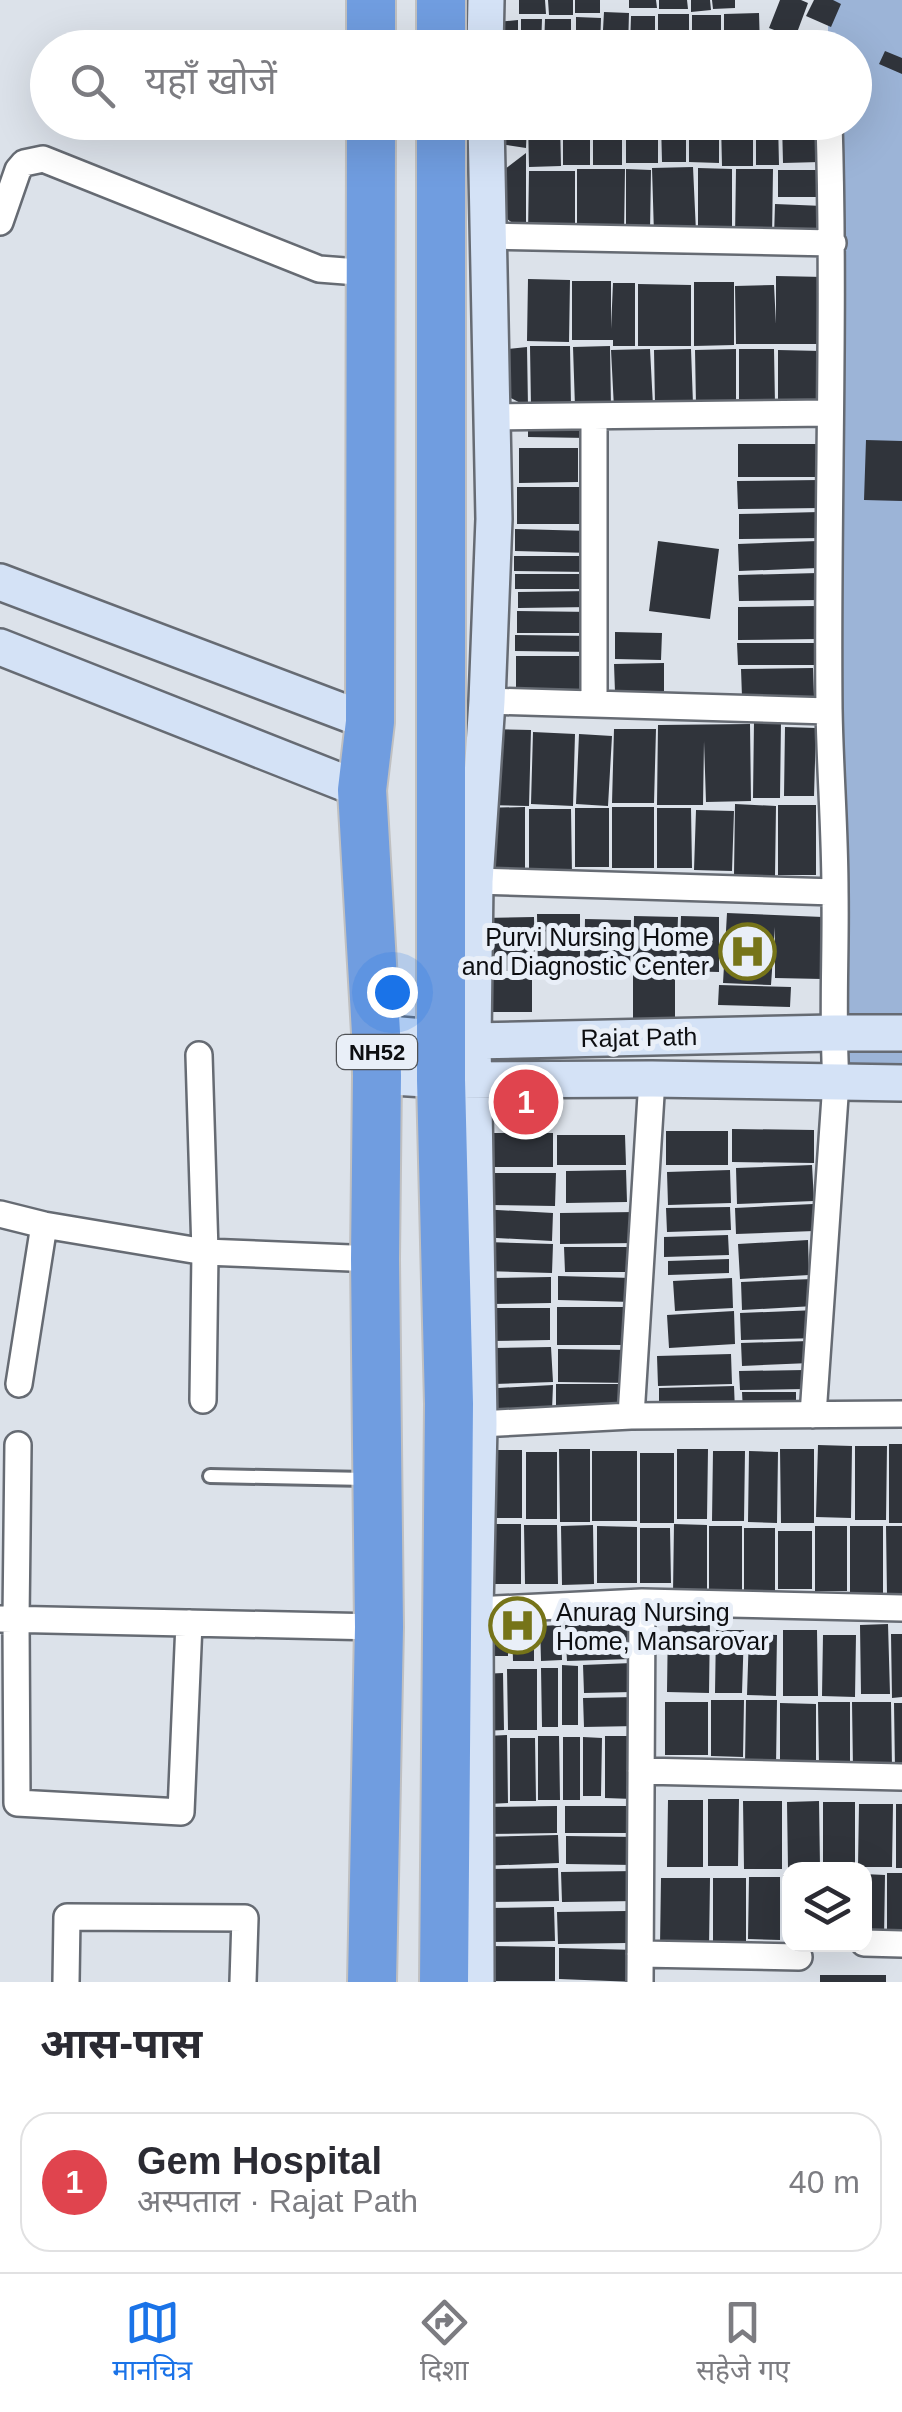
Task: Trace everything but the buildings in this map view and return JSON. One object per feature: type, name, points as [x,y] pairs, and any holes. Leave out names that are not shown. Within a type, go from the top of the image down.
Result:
[{"type":"highway","points":[[371,0],[371,30]]},
{"type":"highway","points":[[441,0],[441,30]]},
{"type":"highway","name":"NH52","points":[[371,140],[370,722],[362,790],[376,1055],[379,1627],[372,1982]]},
{"type":"highway","name":"NH52","points":[[441,140],[457,1060],[449,1404],[444,1982]]},
{"type":"street","points":[[485,30],[486,0]]},
{"type":"street","points":[[476,1982],[478,1424],[457,1060],[475,880],[494,519],[486,140]]},
{"type":"street","points":[[813,1415],[836,1082],[830,712],[833,243],[830,140]]},
{"type":"street","points":[[0,222],[18,170],[32,160],[43,160],[318,269],[371,273]]},
{"type":"street","points":[[489,236],[833,243]]},
{"type":"street","points":[[493,417],[830,413]]},
{"type":"street","points":[[594,416],[594,703]]},
{"type":"street","points":[[0,582],[370,722]]},
{"type":"street","points":[[0,648],[362,790]]},
{"type":"street","points":[[487,701],[830,712]]},
{"type":"street","points":[[475,880],[835,892]]},
{"type":"street","name":"Rajat Path","points":[[457,1060],[833,1033],[902,1033]]},
{"type":"street","points":[[376,1055],[457,1060]]},
{"type":"street","points":[[199,1056],[205,1252],[202,1400]]},
{"type":"street","name":"Rajat Path","points":[[457,1060],[652,1079],[902,1083]]},
{"type":"street","points":[[631,1416],[652,1079]]},
{"type":"street","points":[[0,1214],[205,1252],[375,1259]]},
{"type":"street","points":[[19,1384],[44,1225]]},
{"type":"street","points":[[478,1424],[631,1416],[902,1414]]},
{"type":"street","points":[[18,1445],[8,1620],[18,1803],[182,1812],[190,1623]]},
{"type":"street","points":[[475,1610],[642,1602],[902,1608]]},
{"type":"street","points":[[640,1982],[642,1602]]},
{"type":"street","points":[[8,1620],[379,1627]]},
{"type":"street","points":[[641,1771],[902,1777]]},
{"type":"street","points":[[66,1982],[67,1916],[245,1918],[243,1982]]},
{"type":"street","points":[[872,1943],[902,1944]]},
{"type":"street","points":[[640,1954],[799,1961]]},
{"type":"lane","points":[[210,1476],[378,1479]]},
{"type":"shaded area","points":[[828,0],[902,0],[902,1083],[819,1081],[835,892],[829,140],[872,140],[872,30],[828,30]]},
{"type":"place","name":"Purvi Nursing Home and Diagnostic Center","points":[[748,951]]},
{"type":"place","name":"Gem Hospital","points":[[526,1102]]},
{"type":"place","name":"Anurag Nursing Home, Mansarovar","points":[[517,1626]]}]
